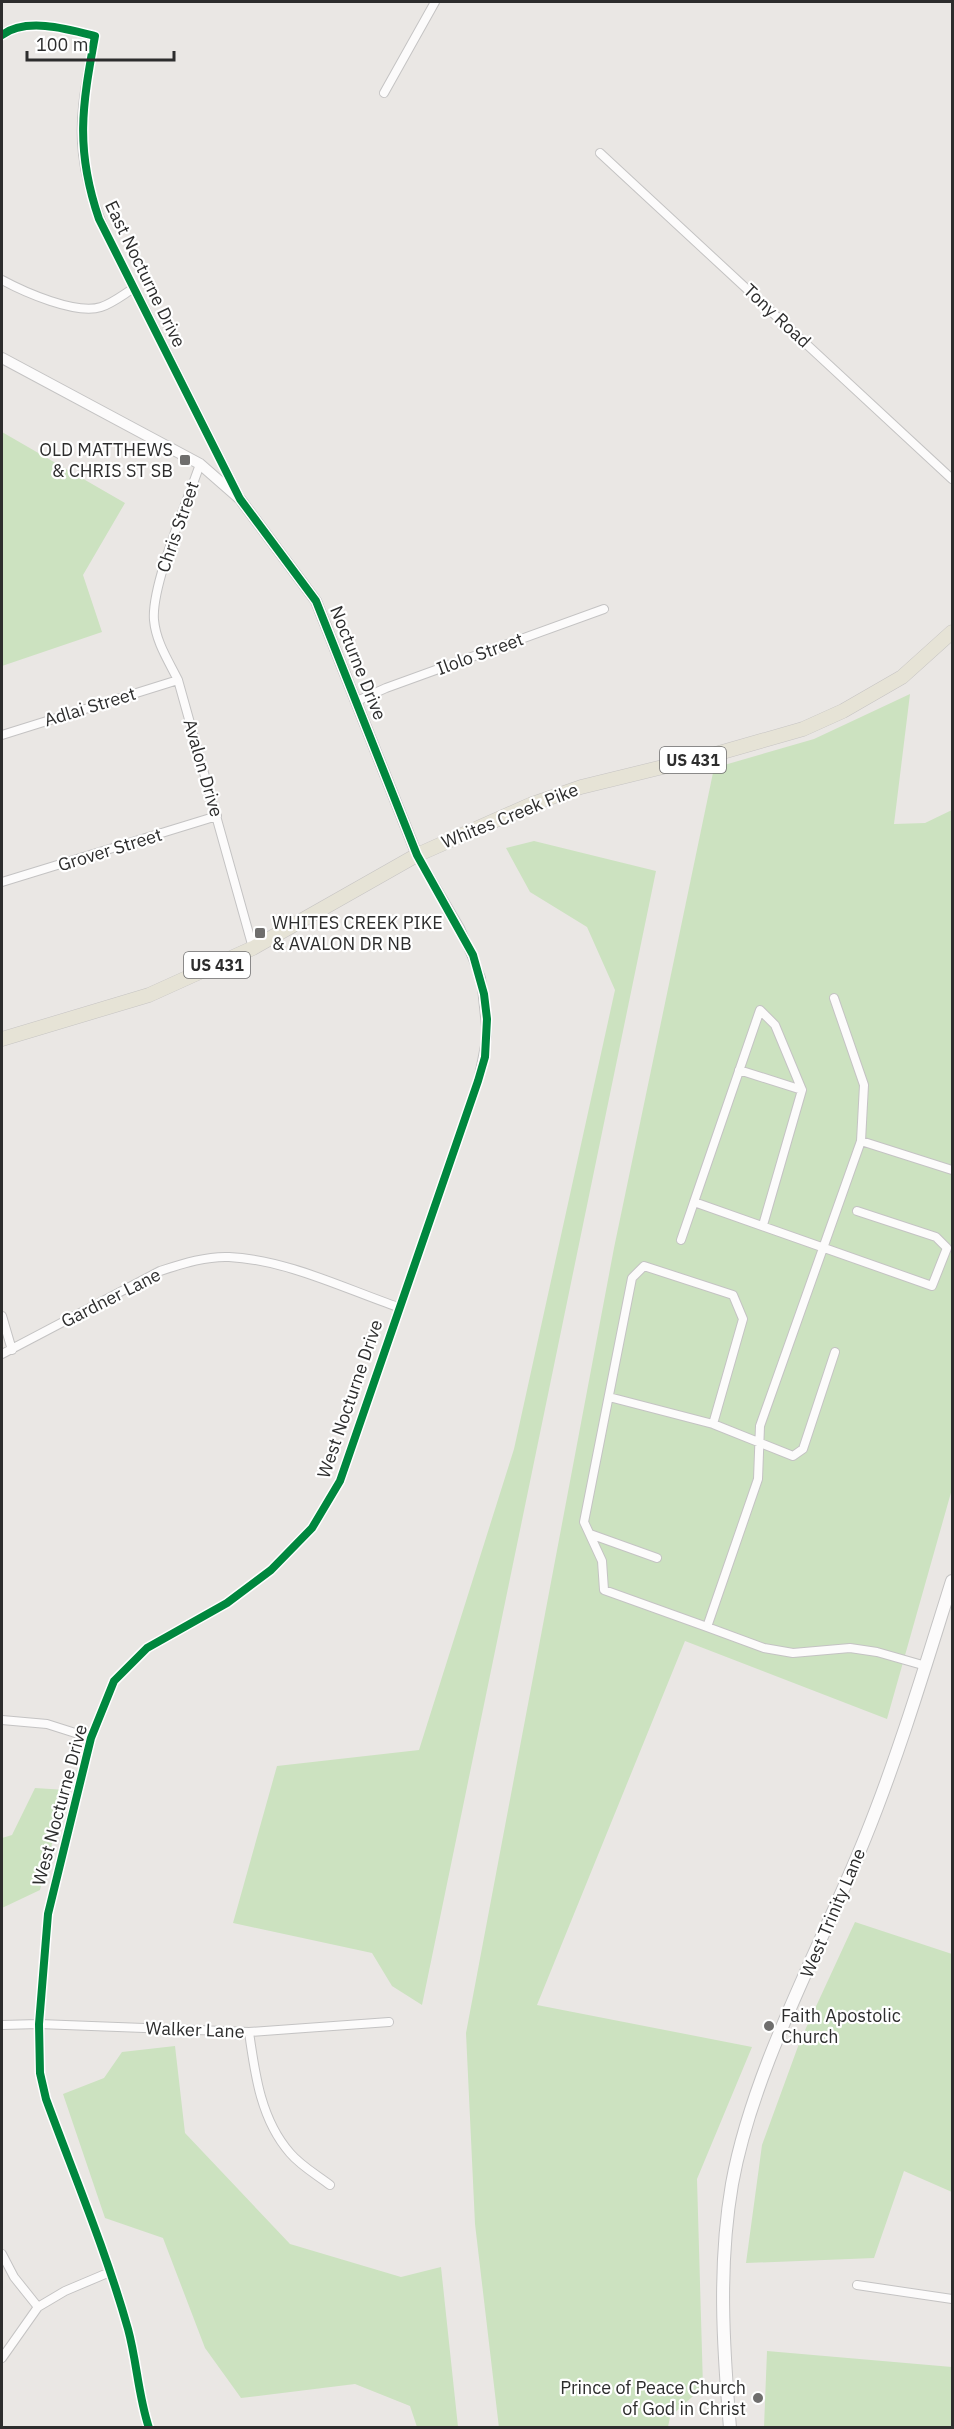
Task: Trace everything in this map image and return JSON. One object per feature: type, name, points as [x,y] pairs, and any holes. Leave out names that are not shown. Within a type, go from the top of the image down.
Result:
[{"type":"main road","name":"Whites Creek Pike","points":[[2,1039],[149,996],[254,948],[417,855],[496,818],[581,787],[712,755],[803,729],[843,711],[902,677],[952,632]]},
{"type":"main road","name":"West Trinity Lane","points":[[730,2427],[721,2293],[724,2243],[732,2182],[748,2120],[771,2056],[865,1837],[926,1666],[952,1581]]},
{"type":"street","points":[[384,93],[435,2]]},
{"type":"street","name":"East Nocturne Drive","points":[[2,35],[8,30],[52,25],[95,36],[84,101],[82,132],[85,171],[99,219],[240,499]]},
{"type":"street","name":"Tony Road","points":[[600,153],[952,479]]},
{"type":"street","name":"East Nocturne Drive","points":[[2,280],[33,294],[88,309],[102,307],[135,288]]},
{"type":"street","name":"Nocturne Drive","points":[[2,358],[200,464],[240,499],[316,601],[417,855]]},
{"type":"street","name":"Chris Street","points":[[157,590],[200,464]]},
{"type":"street","name":"Avalon Drive","points":[[157,590],[154,621],[158,642],[178,680],[254,948]]},
{"type":"street","name":"Ilolo Street","points":[[357,701],[386,688],[604,609]]},
{"type":"street","name":"Adlai Street","points":[[2,735],[178,680]]},
{"type":"street","name":"Grover Street","points":[[2,882],[217,816]]},
{"type":"street","name":"West Nocturne Drive","points":[[149,2427],[139,2400],[128,2332],[110,2272],[46,2099],[40,2073],[39,2024],[48,1914],[91,1738],[114,1681],[147,1648],[227,1603],[271,1570],[312,1528],[339,1481],[463,1126],[485,1057],[487,1036],[484,994],[472,955],[417,855]]},
{"type":"street","points":[[707,1627],[758,1479],[760,1426],[861,1141],[864,1085],[834,998]]},
{"type":"street","points":[[681,1240],[760,1010],[775,1025],[802,1090],[763,1226]]},
{"type":"street","points":[[739,1070],[802,1090]]},
{"type":"street","points":[[861,1141],[952,1170]]},
{"type":"street","points":[[694,1202],[932,1286],[950,1249],[936,1238],[857,1211]]},
{"type":"street","name":"Gardner Lane","points":[[2,1354],[160,1270],[189,1262],[227,1257],[279,1264],[398,1307]]},
{"type":"street","points":[[713,1424],[743,1319],[739,1307],[733,1295],[644,1266],[632,1278],[584,1522],[602,1561],[604,1590],[764,1648],[793,1653],[850,1648],[877,1652],[926,1666]]},
{"type":"street","points":[[2,1316],[12,1350]]},
{"type":"street","points":[[609,1397],[713,1424],[793,1456],[803,1449],[834,1352]]},
{"type":"street","points":[[590,1534],[657,1558]]},
{"type":"street","points":[[2,1720],[46,1724],[91,1738]]},
{"type":"street","name":"Walker Lane","points":[[2,2025],[39,2024],[249,2032],[388,2022]]},
{"type":"street","points":[[249,2032],[257,2085],[272,2129],[291,2155],[330,2186]]},
{"type":"street","points":[[2,2254],[14,2277],[38,2307]]},
{"type":"street","points":[[2,2358],[38,2307],[110,2272]]},
{"type":"street","points":[[857,2285],[952,2299]]},
{"type":"green space","points":[[2,432],[125,503],[83,575],[102,632],[2,666]]},
{"type":"green space","points":[[910,694],[894,824],[925,823],[952,810],[952,1489],[887,1719],[685,1641],[537,2005],[752,2047],[697,2179],[703,2387],[670,2417],[668,2427],[499,2428],[475,2224],[466,2033],[614,1248],[714,768],[814,739]]},
{"type":"green space","points":[[534,841],[656,871],[422,2005],[392,1986],[372,1953],[233,1923],[277,1766],[419,1750],[514,1449],[615,990],[587,927],[530,892],[506,848]]},
{"type":"green space","points":[[35,1788],[66,1790],[40,1890],[2,1908],[2,1838],[12,1835]]},
{"type":"green space","points":[[855,1922],[952,1954],[952,2192],[904,2171],[874,2258],[746,2263],[762,2145],[800,2041]]},
{"type":"green space","points":[[175,2046],[185,2133],[290,2244],[401,2277],[441,2267],[458,2427],[417,2427],[410,2406],[355,2384],[241,2398],[205,2348],[163,2238],[105,2218],[63,2094],[104,2078],[122,2052]]},
{"type":"green space","points":[[767,2351],[952,2367],[952,2427],[764,2427]]},
{"type":"cycle path","points":[[2,35],[23,27],[47,26],[95,36],[83,128],[86,171],[99,219],[240,499],[316,601],[417,855],[473,955],[484,994],[487,1019],[485,1057],[478,1081],[340,1481],[312,1528],[271,1570],[227,1603],[147,1648],[114,1681],[91,1738],[48,1914],[39,2024],[40,2073],[46,2099],[100,2242],[119,2300],[131,2341],[149,2428]]},
{"type":"place","name":"OLD MATTHEWS & CHRIS ST SB","points":[[185,460]]},
{"type":"place","name":"WHITES CREEK PIKE & AVALON DR NB","points":[[260,933]]},
{"type":"place","name":"Faith Apostolic Church","points":[[769,2026]]},
{"type":"place","name":"Prince of Peace Church of God in Christ","points":[[758,2398]]}]
